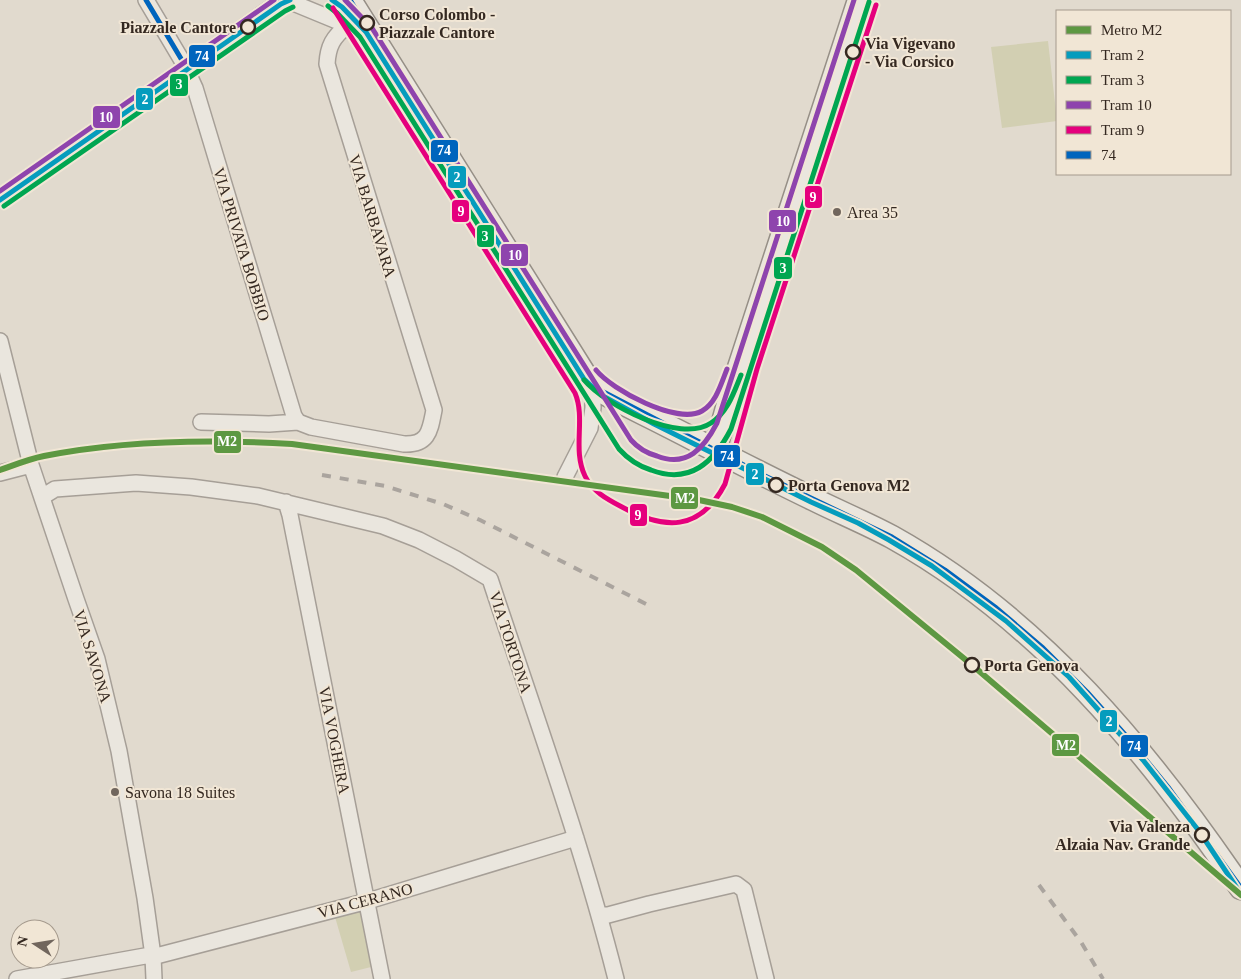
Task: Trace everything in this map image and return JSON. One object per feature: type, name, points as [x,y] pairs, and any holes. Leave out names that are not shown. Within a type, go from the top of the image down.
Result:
[{"type":"street","name":"VIA PRIVATA BOBBIO","points":[[146,0],[186,67],[195,88],[298,422]]},
{"type":"street","points":[[0,197],[282,0]]},
{"type":"street","points":[[286,0],[372,35]]},
{"type":"street","points":[[350,0],[593,386],[616,400],[715,451],[865,523],[914,550],[997,609],[1046,650],[1098,702],[1170,788],[1205,834],[1241,888]]},
{"type":"street","points":[[365,0],[415,79],[417,108]]},
{"type":"street","points":[[715,451],[727,405],[719,390],[746,308],[767,286],[859,0]]},
{"type":"street","name":"VIA BARBAVARA","points":[[298,422],[311,427],[412,444],[419,442],[429,432],[434,410],[327,64],[330,44],[336,35],[347,26]]},
{"type":"street","name":"VIA SAVONA","points":[[0,341],[31,465],[97,659],[121,761],[145,898],[153,956],[154,979]]},
{"type":"street","points":[[565,477],[590,428],[593,408],[593,386]]},
{"type":"street","points":[[201,422],[269,424],[298,422]]},
{"type":"street","points":[[0,473],[31,465]]},
{"type":"street","name":"VIA TORTONA","points":[[42,497],[55,489],[136,484],[191,486],[258,496],[392,530],[427,544],[490,580],[576,838],[600,915],[616,979]]},
{"type":"street","name":"VIA VOGHERA","points":[[286,502],[368,901],[382,979]]},
{"type":"street","name":"VIA CERANO","points":[[17,979],[145,956],[160,956],[368,901],[576,838]]},
{"type":"street","points":[[600,915],[608,915],[736,884],[744,890],[766,979]]},
{"type":"shaded area","points":[[1048,41],[1056,121],[1002,128],[991,47]]},
{"type":"shaded area","points":[[360,910],[371,967],[351,972],[335,917]]},
{"type":"tram line","name":"10","points":[[0,191],[274,0]]},
{"type":"tram line","points":[[281,4],[287,0]]},
{"type":"tram line","name":"2","points":[[0,200],[281,4],[290,0]]},
{"type":"tram line","name":"2","points":[[332,0],[342,7],[366,32],[584,379],[601,395],[654,424],[811,502],[858,523],[889,540],[932,566],[1006,621],[1069,677],[1143,760],[1199,831],[1241,894]]},
{"type":"tram line","name":"10","points":[[345,0],[372,28],[631,440],[639,448],[668,459],[686,457],[700,448],[717,423],[854,0]]},
{"type":"tram line","points":[[354,0],[363,14]]},
{"type":"tram line","name":"3","points":[[328,6],[360,37],[619,449],[630,459],[651,470],[678,475],[699,468],[709,460],[731,429],[869,2]]},
{"type":"tram line","name":"9","points":[[333,8],[575,393],[579,413],[581,466],[588,481],[600,494],[637,515],[652,520],[680,522],[704,511],[715,500],[725,484],[757,369],[876,5]]},
{"type":"tram line","name":"3","points":[[4,206],[293,7]]},
{"type":"tram line","name":"10","points":[[596,370],[616,387],[646,403],[677,413],[691,414],[707,408],[718,393],[727,369]]},
{"type":"tram line","name":"3","points":[[584,380],[594,390],[625,410],[644,419],[681,429],[698,428],[711,423],[717,418],[730,401],[741,375]]},
{"type":"railway","points":[[322,475],[385,486],[443,504],[480,520],[652,607]]},
{"type":"railway","points":[[1039,885],[1081,942],[1103,979]]},
{"type":"metro line","name":"M2","points":[[0,470],[44,456],[136,444],[198,441],[292,444],[699,500],[732,507],[762,517],[822,547],[856,570],[972,665],[1241,895]]},
{"type":"transit line","name":"74","points":[[146,0],[186,67],[282,0]]},
{"type":"transit line","name":"74","points":[[350,0],[592,386],[757,472],[892,537],[945,570],[995,607],[1043,648],[1087,692],[1128,738],[1168,787],[1241,888]]},
{"type":"place","name":"Corso Colombo - Piazzale Cantore","points":[[367,23]]},
{"type":"place","name":"Piazzale Cantore","points":[[248,27]]},
{"type":"place","name":"Via Vigevano - Via Corsico","points":[[853,52]]},
{"type":"place","name":"Area 35","points":[[837,212]]},
{"type":"place","name":"Porta Genova M2","points":[[776,485]]},
{"type":"place","name":"Porta Genova","points":[[972,665]]},
{"type":"place","name":"Savona 18 Suites","points":[[115,792]]},
{"type":"place","name":"Via Valenza Alzaia Nav. Grande","points":[[1202,835]]}]
